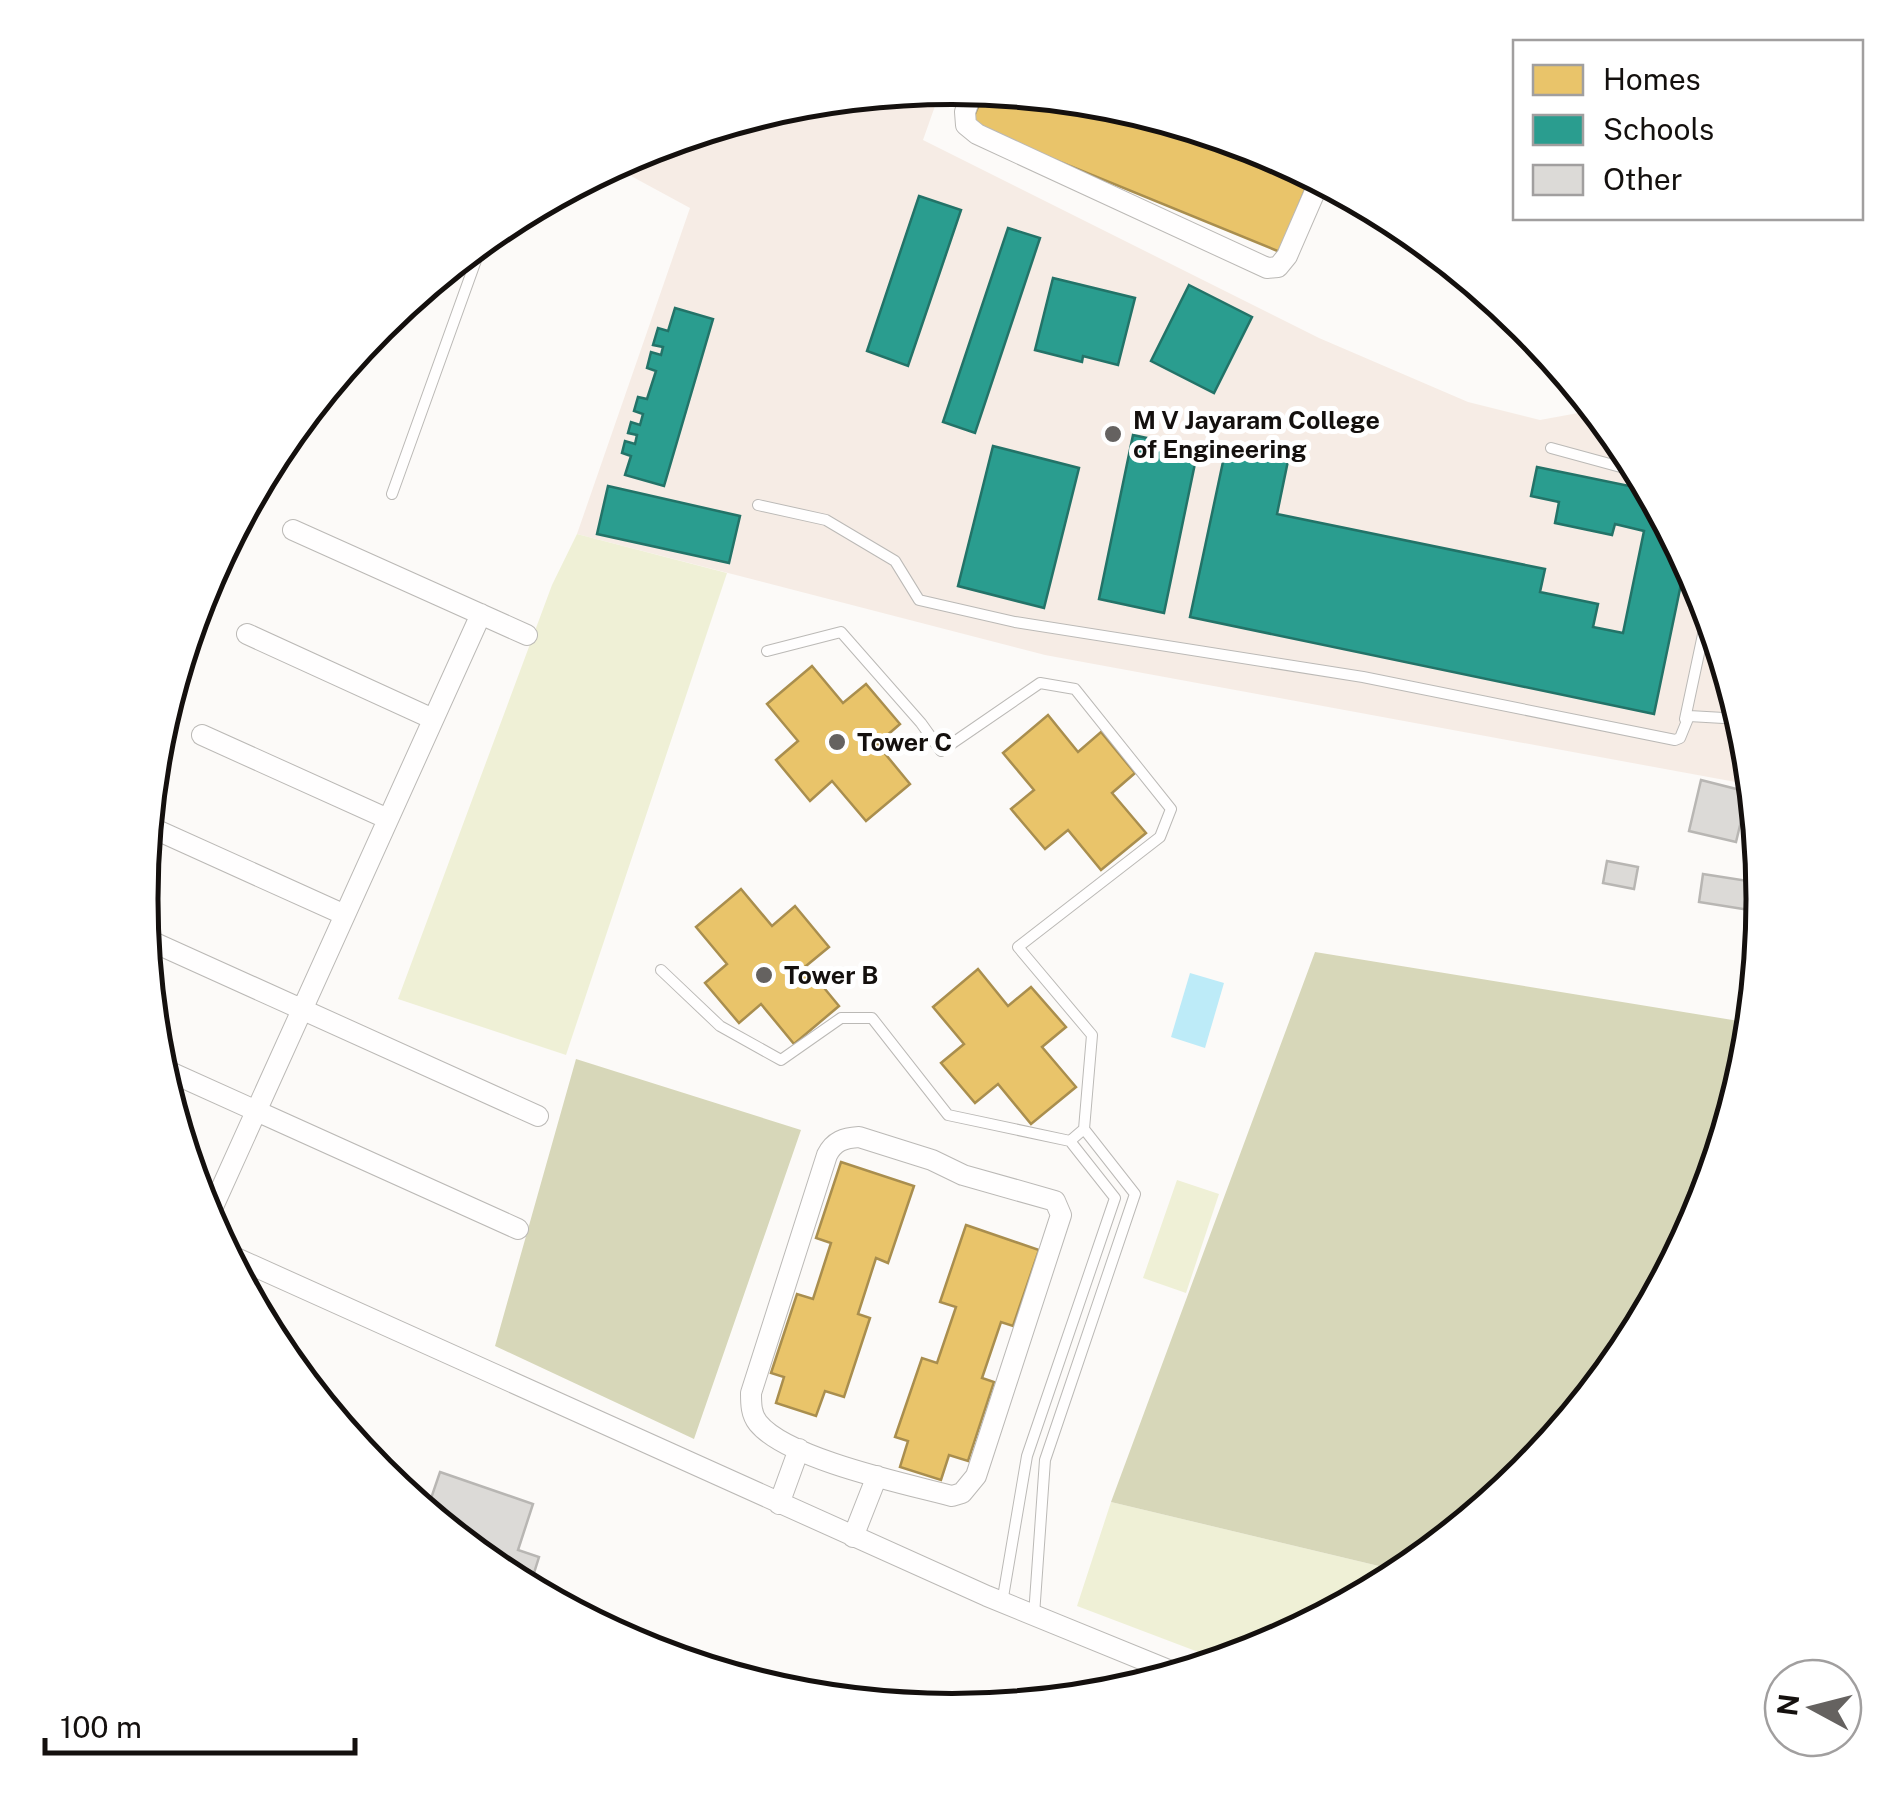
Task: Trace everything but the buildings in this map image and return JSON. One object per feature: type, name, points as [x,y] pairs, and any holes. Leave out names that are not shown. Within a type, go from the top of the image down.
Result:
[{"type":"street","points":[[967,106],[966,124],[976,134],[1267,268],[1278,267],[1287,256],[1314,193]]},
{"type":"street","points":[[293,530],[527,635]]},
{"type":"street","points":[[216,1199],[480,614]]},
{"type":"street","points":[[247,634],[433,719]]},
{"type":"street","points":[[202,735],[388,819]]},
{"type":"street","points":[[160,832],[344,915]]},
{"type":"street","points":[[159,945],[538,1116]]},
{"type":"street","points":[[178,1076],[518,1229]]},
{"type":"street","points":[[859,1137],[932,1160],[963,1175],[1055,1201],[1061,1215],[971,1484],[962,1493],[952,1496],[799,1450],[758,1423],[751,1394],[832,1146],[844,1138],[859,1137]]},
{"type":"street","points":[[246,1262],[1002,1603],[1158,1666]]},
{"type":"street","points":[[779,1504],[799,1450]]},
{"type":"street","points":[[853,1537],[877,1476]]},
{"type":"lane","points":[[392,494],[475,264]]},
{"type":"lane","points":[[1551,448],[1617,466]]},
{"type":"lane","points":[[758,505],[826,520],[894,561],[919,600],[1015,622],[1363,677],[1675,740],[1680,738],[1685,720],[1702,641]]},
{"type":"lane","points":[[767,652],[841,632],[941,751],[1040,683],[1075,689],[1171,809],[1160,837],[1018,948],[1092,1035],[1084,1129],[1136,1194],[1045,1460],[1034,1616]]},
{"type":"lane","points":[[1685,720],[1689,716],[1724,718]]},
{"type":"lane","points":[[661,970],[720,1026],[782,1060],[841,1018],[872,1018],[948,1115],[1070,1141],[1114,1198],[1028,1456],[1002,1603]]},
{"type":"lane","points":[[1070,1141],[1084,1129]]},
{"type":"shaded area","name":"M V Jayaram College of Engineering","points":[[935,106],[923,140],[1319,338],[1468,402],[1540,420],[1579,413],[1639,502],[1685,595],[1718,693],[1737,782],[1045,655],[577,534],[690,208],[627,175],[696,147],[797,120]]},
{"type":"green space","points":[[577,534],[727,573],[566,1055],[398,999],[552,585]]},
{"type":"green space","points":[[1315,952],[1736,1021],[1703,1154],[1664,1250],[1639,1296],[1612,1340],[1548,1423],[1475,1496],[1435,1529],[1381,1566],[1111,1502]]},
{"type":"green space","points":[[576,1059],[801,1130],[694,1439],[495,1346]]},
{"type":"green space","points":[[1177,1180],[1219,1194],[1186,1293],[1143,1278]]},
{"type":"green space","points":[[1111,1502],[1381,1566],[1303,1611],[1201,1653],[1077,1606]]},
{"type":"water","points":[[1190,973],[1224,983],[1205,1048],[1171,1037]]},
{"type":"place","name":"M V Jayaram College of Engineering","points":[[1113,434]]},
{"type":"place","name":"Tower C","points":[[837,742]]},
{"type":"place","name":"Tower B","points":[[764,975]]}]
